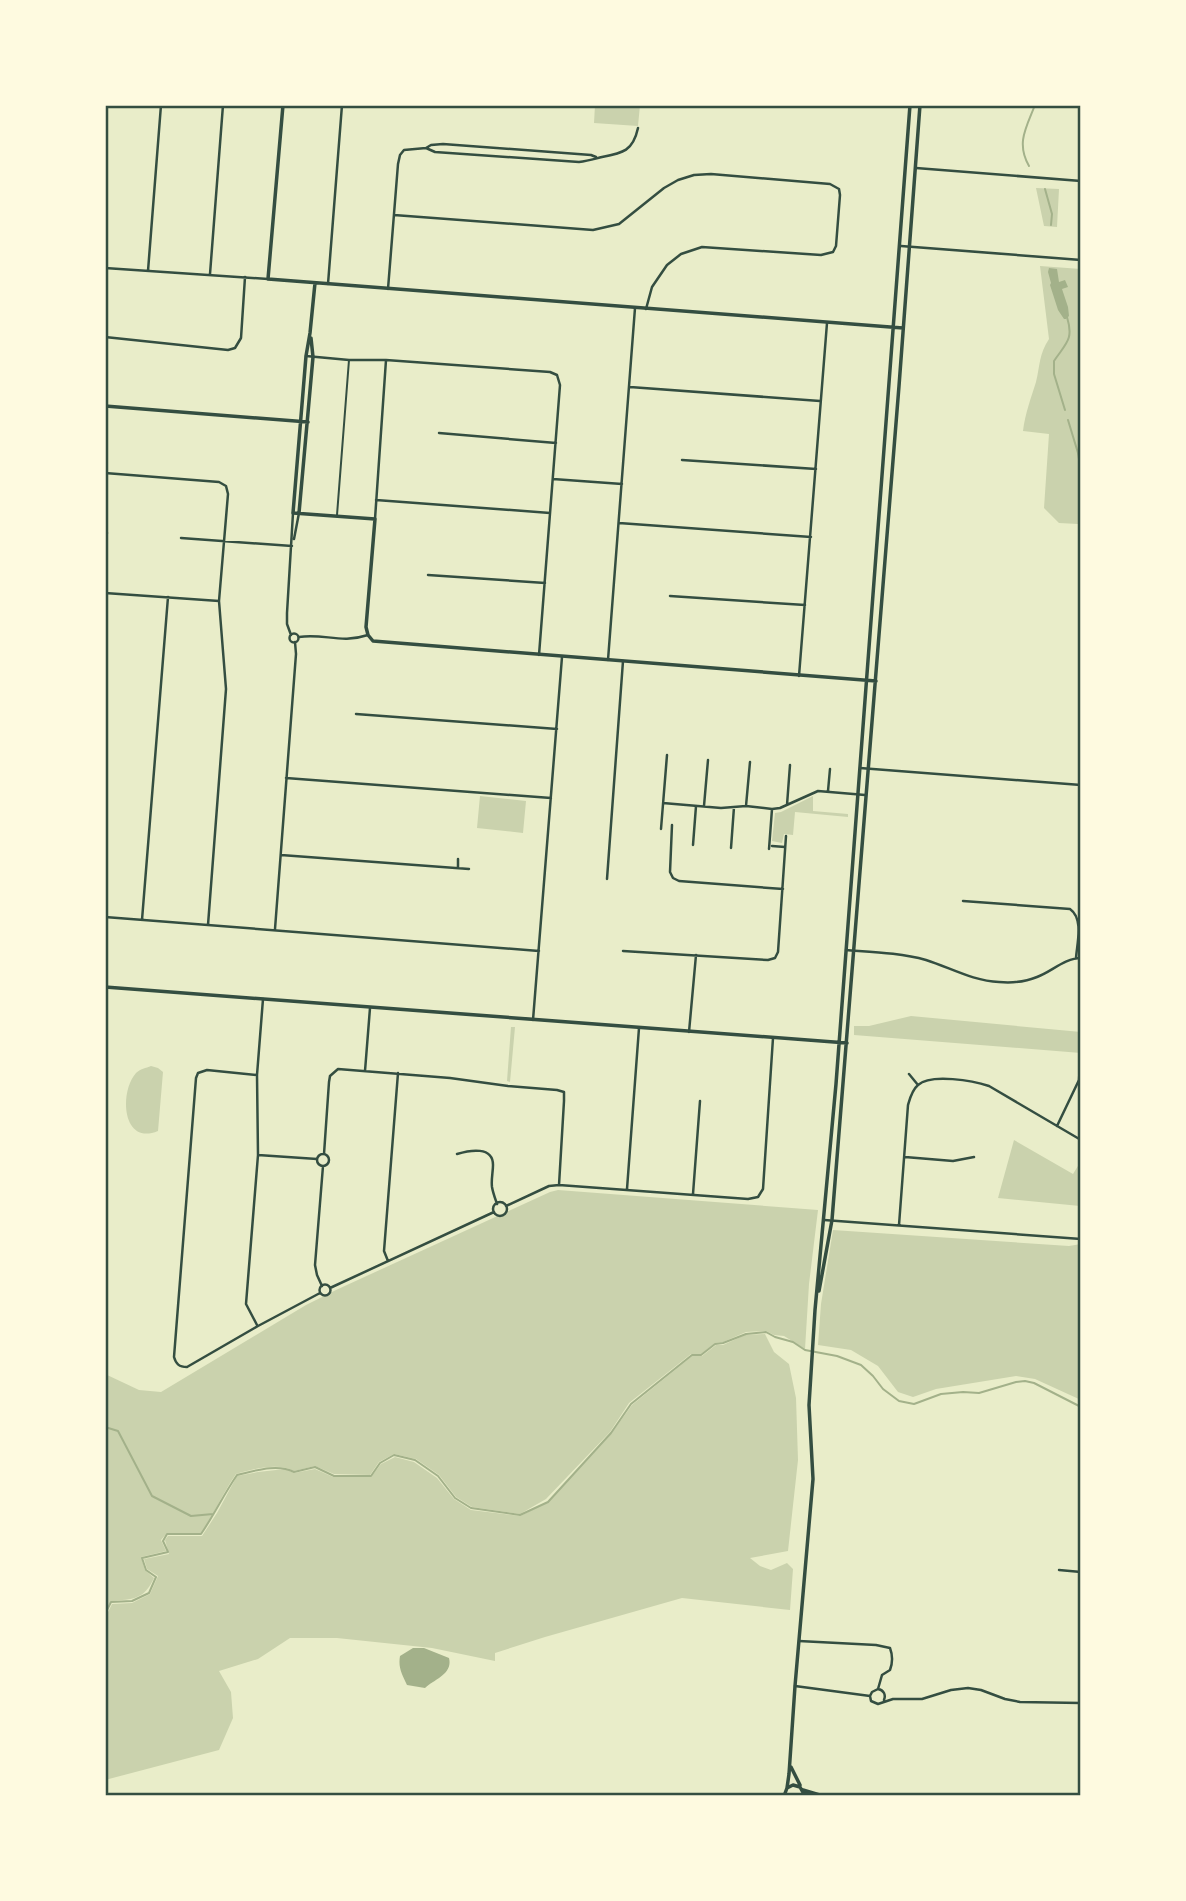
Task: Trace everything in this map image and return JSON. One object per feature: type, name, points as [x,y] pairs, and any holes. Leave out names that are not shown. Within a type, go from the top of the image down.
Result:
[{"type":"street","points":[[148,271],[161,105]]},
{"type":"street","points":[[210,274],[223,105]]},
{"type":"street","points":[[268,279],[283,105]]},
{"type":"street","points":[[328,284],[342,105]]},
{"type":"street","points":[[784,1796],[790,1765],[813,1479],[809,1405],[815,1310],[839,1043],[911,105]]},
{"type":"street","points":[[815,1310],[832,1220],[920,105]]},
{"type":"street","points":[[426,148],[435,152],[592,161],[624,152],[635,140],[638,128]]},
{"type":"street","points":[[388,289],[400,155],[404,150],[443,144],[591,155],[597,158]]},
{"type":"street","points":[[916,168],[1081,181]]},
{"type":"street","points":[[394,215],[593,230],[619,224],[664,188],[694,175],[711,174],[830,184],[839,189],[836,246],[833,252],[821,255],[702,247],[692,250],[681,254],[658,276],[646,309]]},
{"type":"street","points":[[901,246],[1081,260]]},
{"type":"street","points":[[105,268],[903,328]]},
{"type":"street","points":[[105,337],[228,350],[235,348],[240,338],[245,277]]},
{"type":"street","points":[[295,642],[290,639],[287,613],[306,356],[315,283]]},
{"type":"street","points":[[608,660],[635,308]]},
{"type":"street","points":[[799,676],[827,322]]},
{"type":"street","points":[[292,546],[299,513],[308,422],[313,357],[310,333]]},
{"type":"street","points":[[306,356],[556,373],[560,381],[539,655]]},
{"type":"street","points":[[386,360],[366,627],[373,641],[876,681]]},
{"type":"street","points":[[630,387],[820,401]]},
{"type":"street","points":[[105,406],[308,422]]},
{"type":"street","points":[[439,433],[556,443]]},
{"type":"street","points":[[682,460],[816,469]]},
{"type":"street","points":[[105,473],[219,482],[226,486],[228,494],[219,601],[226,689],[208,925]]},
{"type":"street","points":[[553,479],[622,484]]},
{"type":"street","points":[[882,484],[891,485]]},
{"type":"street","points":[[376,500],[550,513]]},
{"type":"street","points":[[293,513],[375,519]]},
{"type":"street","points":[[619,523],[811,537]]},
{"type":"street","points":[[181,538],[292,546]]},
{"type":"street","points":[[878,543],[887,543]]},
{"type":"street","points":[[428,575],[545,583]]},
{"type":"street","points":[[105,593],[219,601]]},
{"type":"street","points":[[670,596],[805,605]]},
{"type":"street","points":[[142,920],[168,597]]},
{"type":"street","points":[[291,635],[295,633],[299,637],[352,640],[368,635]]},
{"type":"street","points":[[275,930],[295,642],[299,637]]},
{"type":"street","points":[[533,1020],[562,657]]},
{"type":"street","points":[[607,879],[623,661]]},
{"type":"street","points":[[356,713],[557,729]]},
{"type":"street","points":[[661,830],[667,755]]},
{"type":"street","points":[[705,806],[708,760]]},
{"type":"street","points":[[746,806],[750,762]]},
{"type":"street","points":[[787,805],[790,765]]},
{"type":"street","points":[[860,768],[1081,785]]},
{"type":"street","points":[[828,791],[830,769]]},
{"type":"street","points":[[286,778],[551,798]]},
{"type":"street","points":[[663,803],[772,809],[780,808],[813,792],[865,795]]},
{"type":"street","points":[[693,845],[696,806]]},
{"type":"street","points":[[731,848],[734,807]]},
{"type":"street","points":[[772,809],[770,847],[785,847]]},
{"type":"street","points":[[672,825],[670,872],[673,878],[679,881],[783,890]]},
{"type":"street","points":[[665,835],[672,835]]},
{"type":"street","points":[[623,951],[768,960],[775,958],[778,951],[786,836]]},
{"type":"street","points":[[281,855],[469,869]]},
{"type":"street","points":[[457,868],[458,859]]},
{"type":"street","points":[[963,901],[1070,909],[1078,919],[1076,958]]},
{"type":"street","points":[[105,917],[539,951]]},
{"type":"street","points":[[846,950],[903,955],[980,980],[1000,982],[1035,978],[1081,958]]},
{"type":"street","points":[[690,1032],[696,955]]},
{"type":"street","points":[[105,987],[847,1043]]},
{"type":"street","points":[[258,1326],[246,1304],[258,1155],[257,1075],[263,999]]},
{"type":"street","points":[[365,1070],[370,1007]]},
{"type":"street","points":[[626,1189],[639,1028]]},
{"type":"street","points":[[506,1206],[549,1186],[559,1185],[753,1199],[758,1197],[761,1193],[774,1038]]},
{"type":"street","points":[[1057,1126],[1079,1080],[1080,1062]]},
{"type":"street","points":[[324,1154],[329,1082],[334,1071],[345,1069],[398,1073],[564,1092],[559,1185]]},
{"type":"street","points":[[257,1075],[207,1070],[198,1073],[196,1078],[175,1362],[187,1367],[320,1293],[322,1286],[315,1265],[323,1166]]},
{"type":"street","points":[[388,1261],[384,1251],[398,1073]]},
{"type":"street","points":[[909,1074],[918,1084]]},
{"type":"street","points":[[899,1225],[908,1105],[918,1084],[931,1079],[977,1082],[989,1086],[1081,1140]]},
{"type":"street","points":[[693,1194],[700,1101]]},
{"type":"street","points":[[457,1153],[473,1150],[491,1156],[492,1188],[497,1204],[494,1212]]},
{"type":"street","points":[[258,1155],[317,1159],[324,1154]]},
{"type":"street","points":[[323,1166],[329,1161],[324,1154]]},
{"type":"street","points":[[905,1157],[953,1161],[974,1157]]},
{"type":"street","points":[[317,1159],[323,1166]]},
{"type":"street","points":[[497,1204],[506,1206]]},
{"type":"street","points":[[494,1212],[503,1216],[507,1212],[506,1206]]},
{"type":"street","points":[[330,1288],[494,1212]]},
{"type":"street","points":[[824,1220],[1081,1239]]},
{"type":"street","points":[[322,1286],[327,1285],[330,1288]]},
{"type":"street","points":[[320,1293],[323,1296],[328,1295],[330,1288]]},
{"type":"street","points":[[1059,1570],[1081,1572]]},
{"type":"street","points":[[799,1641],[890,1648],[890,1670],[882,1675],[878,1689]]},
{"type":"street","points":[[795,1686],[870,1696]]},
{"type":"street","points":[[878,1689],[873,1690],[870,1696],[875,1704],[892,1699],[922,1699],[968,1688],[1020,1702],[1081,1703]]},
{"type":"street","points":[[878,1689],[884,1693],[884,1700]]},
{"type":"street","points":[[790,1765],[805,1796]]},
{"type":"street","points":[[787,1788],[793,1785],[820,1796]]},
{"type":"lane","points":[[337,516],[349,360]]},
{"type":"shaded area","points":[[595,105],[640,105],[638,126],[594,123]]},
{"type":"shaded area","points":[[1036,188],[1059,189],[1057,227],[1044,226]]},
{"type":"shaded area","points":[[1040,266],[1081,269],[1081,526],[1059,523],[1044,508],[1049,434],[1023,431],[1042,355],[1049,339]]},
{"type":"shaded area","points":[[1049,268],[1057,269],[1059,282],[1065,280],[1068,287],[1062,289],[1068,307],[1069,316],[1066,319],[1058,310],[1050,285]]},
{"type":"shaded area","points":[[480,796],[526,801],[523,833],[477,828]]},
{"type":"shaded area","points":[[813,796],[813,811],[848,814],[848,817],[795,812],[793,835],[784,834],[782,843],[772,841],[775,813]]},
{"type":"shaded area","points":[[911,1016],[1081,1032],[1081,1053],[854,1035],[854,1026],[869,1026]]},
{"type":"shaded area","points":[[511,1027],[515,1027],[510,1082],[507,1081]]},
{"type":"shaded area","points":[[151,1066],[163,1072],[158,1131],[146,1134],[137,1131],[131,1124],[126,1104],[127,1092],[136,1073]]},
{"type":"shaded area","points":[[1014,1140],[1073,1174],[1081,1161],[1080,1206],[998,1198]]},
{"type":"shaded area","points":[[558,1190],[818,1210],[805,1349],[784,1336],[766,1331],[746,1332],[715,1343],[701,1354],[691,1354],[629,1403],[610,1432],[546,1499],[520,1514],[472,1507],[456,1497],[439,1475],[416,1459],[394,1454],[379,1462],[370,1475],[334,1474],[315,1466],[294,1471],[265,1467],[236,1474],[201,1533],[167,1533],[161,1540],[166,1551],[141,1557],[145,1570],[154,1578],[146,1591],[132,1599],[111,1601],[105,1611],[105,1374],[139,1390],[161,1392],[306,1305]]},
{"type":"shaded area","points":[[833,1230],[1069,1246],[1081,1244],[1081,1400],[1035,1379],[1016,1376],[936,1389],[913,1397],[898,1392],[878,1366],[851,1350],[818,1345],[821,1304]]},
{"type":"shaded area","points":[[765,1334],[774,1352],[789,1364],[796,1398],[798,1460],[788,1551],[750,1558],[771,1570],[787,1563],[793,1569],[790,1610],[682,1598],[495,1653],[495,1661],[432,1648],[337,1638],[290,1638],[258,1659],[219,1671],[231,1692],[233,1718],[219,1750],[105,1780],[105,1618],[112,1604],[132,1603],[150,1594],[158,1576],[147,1569],[144,1559],[169,1554],[165,1540],[168,1536],[202,1536],[237,1476],[285,1469],[294,1473],[315,1469],[333,1477],[371,1477],[381,1464],[395,1457],[414,1462],[437,1478],[454,1499],[471,1510],[520,1516],[548,1502],[611,1434],[632,1405],[692,1356],[702,1356],[716,1345],[723,1345],[745,1335]]},
{"type":"shaded area","points":[[413,1648],[424,1648],[449,1658],[450,1664],[446,1672],[425,1688],[407,1685],[401,1671],[400,1656]]},
{"type":"waterway","points":[[1029,166],[1023,143],[1035,105]]},
{"type":"waterway","points":[[1045,189],[1052,214],[1051,225]]},
{"type":"waterway","points":[[1065,410],[1054,374],[1054,361],[1069,336],[1067,317]]},
{"type":"waterway","points":[[1068,420],[1081,471]]},
{"type":"waterway","points":[[105,1614],[111,1602],[132,1601],[149,1593],[156,1577],[146,1570],[142,1558],[168,1552],[163,1541],[167,1534],[201,1534],[237,1475],[273,1468],[294,1472],[315,1467],[334,1476],[371,1476],[380,1463],[394,1455],[415,1460],[438,1476],[455,1498],[471,1508],[520,1515],[548,1502],[611,1433],[631,1404],[692,1355],[701,1355],[715,1344],[746,1334],[766,1332],[793,1342],[805,1350],[837,1356],[861,1365],[883,1389],[899,1401],[914,1404],[941,1394],[979,1393],[1025,1381],[1081,1407]]},
{"type":"waterway","points":[[105,1427],[118,1431],[152,1496],[191,1516],[213,1514]]}]
